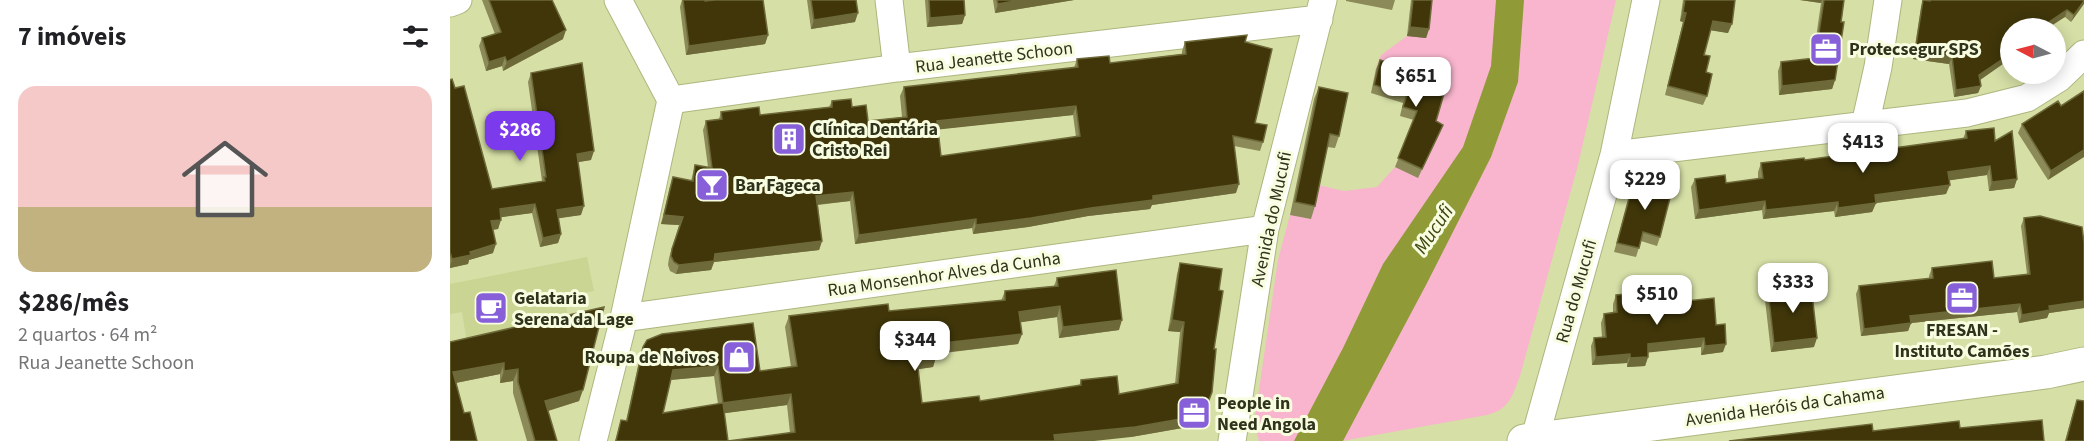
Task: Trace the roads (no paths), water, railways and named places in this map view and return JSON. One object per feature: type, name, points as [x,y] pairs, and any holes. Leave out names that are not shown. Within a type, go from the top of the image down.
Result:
[{"type":"street","points":[[450,3],[458,0]]},
{"type":"street","points":[[593,441],[624,318],[671,100],[618,0]]},
{"type":"street","points":[[890,0],[897,68]]},
{"type":"street","name":"Rua do Mucufi","points":[[1531,441],[1614,154],[1646,0]]},
{"type":"street","points":[[1865,125],[1878,67],[1888,0]]},
{"type":"street","name":"Rua Jeanette Schoon","points":[[671,100],[1321,9]]},
{"type":"street","name":"Avenida do Mucufi","points":[[1232,441],[1265,229],[1321,9]]},
{"type":"street","points":[[1614,154],[1967,113],[2027,98],[2059,78],[2084,54]]},
{"type":"street","name":"Rua Monsenhor Alves da Cunha","points":[[624,318],[1265,229]]},
{"type":"street","name":"Avenida Heróis da Cahama","points":[[1531,441],[2046,372],[2084,364]]},
{"type":"street","name":"Avenida Heróis da Cahama","points":[[2046,372],[2084,375]]},
{"type":"water","name":"Mucufi","points":[[1496,0],[1524,0],[1518,82],[1491,157],[1343,441],[1294,441],[1343,348],[1383,264],[1463,147],[1491,66]]},
{"type":"place","name":"Protecsegur SPS","points":[[1826,49]]},
{"type":"place","name":"Clínica Dentária Cristo Rei","points":[[789,139]]},
{"type":"place","name":"Bar Fageca","points":[[712,185]]},
{"type":"place","name":"FRESAN - Instituto Camões","points":[[1962,298]]},
{"type":"place","name":"Gelataria Serena da Lage","points":[[491,308]]},
{"type":"place","name":"Roupa de Noivos","points":[[739,357]]},
{"type":"place","name":"People in Need Angola","points":[[1194,413]]}]
